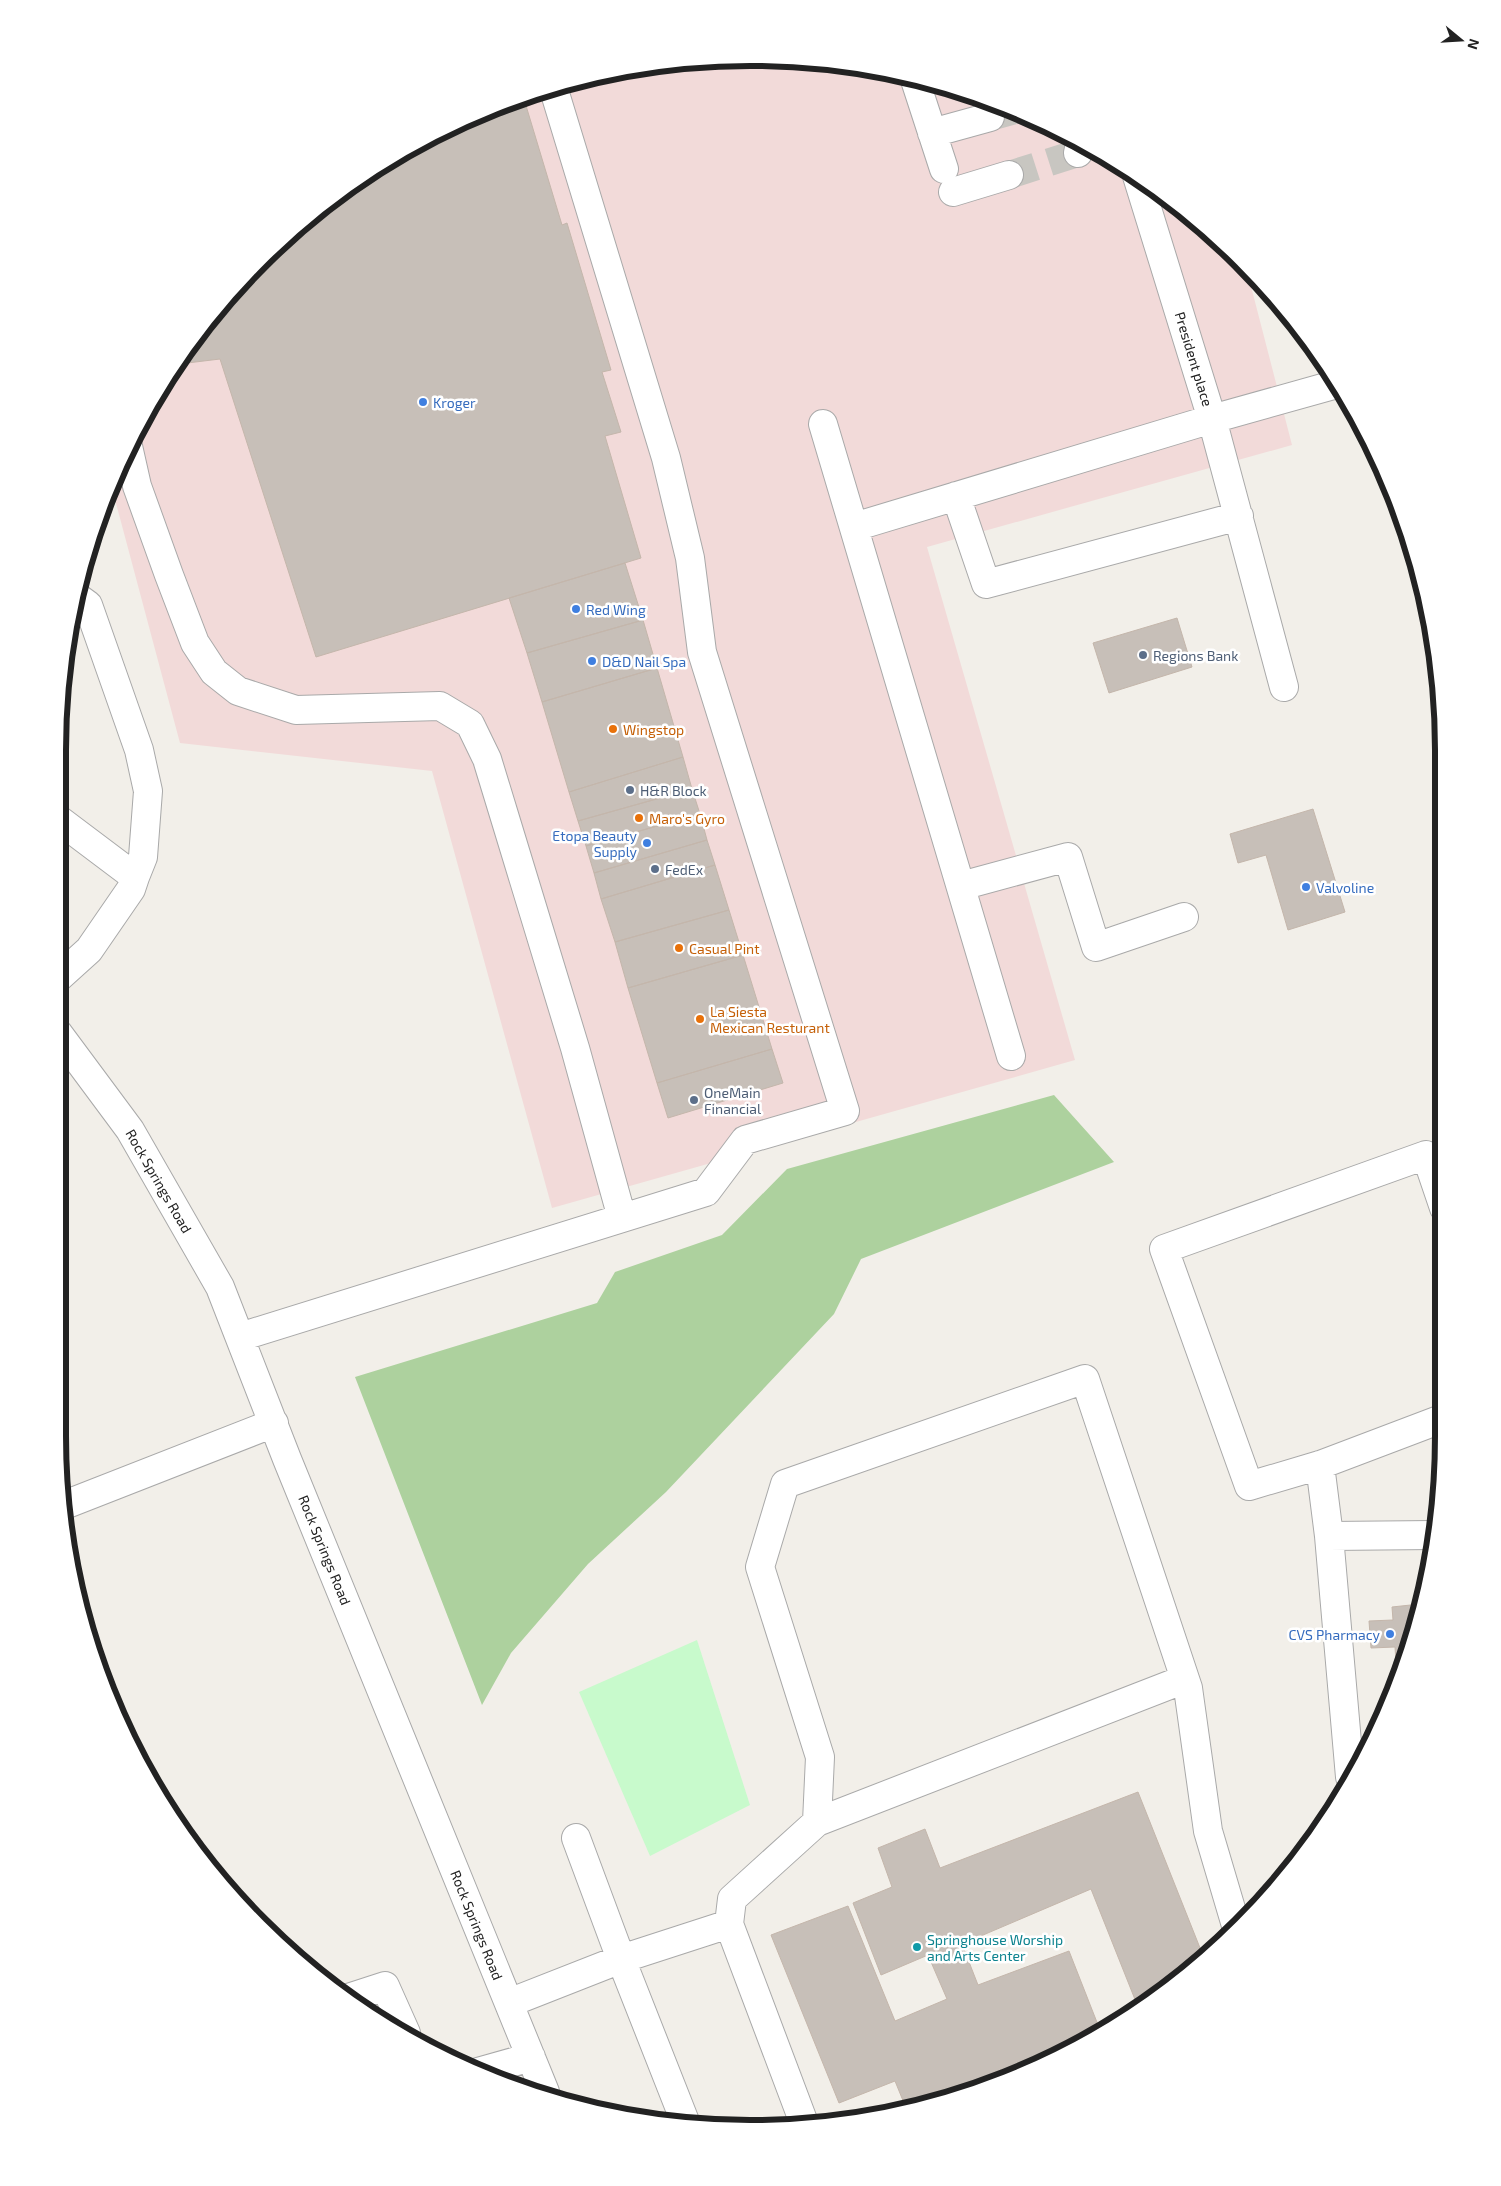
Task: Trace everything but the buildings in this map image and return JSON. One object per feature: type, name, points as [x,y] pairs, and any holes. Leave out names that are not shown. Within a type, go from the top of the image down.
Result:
[{"type":"street","points":[[917,87],[948,180],[1009,174]]},
{"type":"street","points":[[240,1337],[706,1192],[745,1140],[844,1110],[702,652],[690,558],[666,458],[556,95]]},
{"type":"street","points":[[932,133],[990,117]]},
{"type":"street","name":"President place","points":[[1141,189],[1212,419],[1329,386]]},
{"type":"street","points":[[854,527],[1212,419],[1284,687]]},
{"type":"street","points":[[823,424],[1011,1056]]},
{"type":"street","points":[[131,460],[137,486],[195,643],[214,672],[220,677],[238,691],[296,710],[440,706],[470,724],[486,759],[505,818],[575,1048],[622,1218]]},
{"type":"street","points":[[956,496],[986,584],[1239,516]]},
{"type":"street","points":[[66,971],[89,950],[131,889],[143,858],[148,791],[139,750],[88,605],[83,601]]},
{"type":"street","points":[[66,825],[135,877]]},
{"type":"street","points":[[961,886],[1068,857],[1096,948],[1184,917]]},
{"type":"street","name":"Rock Springs Road","points":[[66,1044],[130,1130],[220,1286],[544,2087]]},
{"type":"street","points":[[1435,1182],[1426,1155],[1164,1250],[1249,1486],[1320,1465],[1435,1421]]},
{"type":"street","points":[[818,1822],[820,1757],[760,1567],[785,1484],[1085,1379],[1188,1688],[1208,1831],[1234,1919]]},
{"type":"street","points":[[70,1503],[274,1423]]},
{"type":"street","points":[[1320,1465],[1329,1536],[1349,1766]]},
{"type":"street","points":[[1329,1536],[1428,1534]]},
{"type":"street","points":[[802,2117],[729,1924],[732,1898],[818,1822],[1185,1679]]},
{"type":"street","points":[[576,1838],[683,2116]]},
{"type":"street","points":[[509,2003],[621,1959],[729,1924]]},
{"type":"street","points":[[357,1995],[385,1986],[402,2024]]},
{"type":"street","points":[[490,2068],[531,2057]]},
{"type":"shaded area","points":[[750,66],[840,72],[884,79],[928,90],[1012,118],[1093,158],[1131,182],[1202,236],[1250,284],[1292,445],[927,547],[1075,1060],[552,1208],[432,771],[180,743],[115,498],[137,448],[158,408],[208,334],[236,299],[299,236],[370,182],[408,158],[489,118],[573,90],[617,79],[661,72]]},
{"type":"green space","points":[[1054,1095],[1114,1162],[861,1259],[834,1314],[666,1492],[588,1564],[511,1653],[482,1705],[355,1377],[597,1303],[615,1272],[722,1235],[787,1169]]},
{"type":"green space","points":[[697,1640],[750,1805],[650,1856],[579,1692]]},
{"type":"tunnel","points":[[990,117],[1001,114]]},
{"type":"tunnel","points":[[1009,175],[1078,153]]},
{"type":"place","name":"Kroger","points":[[423,402]]},
{"type":"place","name":"Red Wing","points":[[576,609]]},
{"type":"place","name":"Regions Bank","points":[[1143,655]]},
{"type":"place","name":"D&D Nail Spa","points":[[592,661]]},
{"type":"place","name":"Wingstop","points":[[613,729]]},
{"type":"place","name":"H&R Block","points":[[630,790]]},
{"type":"place","name":"Maro's Gyro","points":[[639,818]]},
{"type":"place","name":"Etopa Beauty Supply","points":[[647,843]]},
{"type":"place","name":"FedEx","points":[[655,869]]},
{"type":"place","name":"Valvoline","points":[[1306,887]]},
{"type":"place","name":"Casual Pint","points":[[679,948]]},
{"type":"place","name":"La Siesta Mexican Resturant","points":[[700,1019]]},
{"type":"place","name":"OneMain Financial","points":[[694,1100]]},
{"type":"place","name":"CVS Pharmacy","points":[[1390,1634]]},
{"type":"place","name":"Springhouse Worship and Arts Center","points":[[917,1947]]}]
